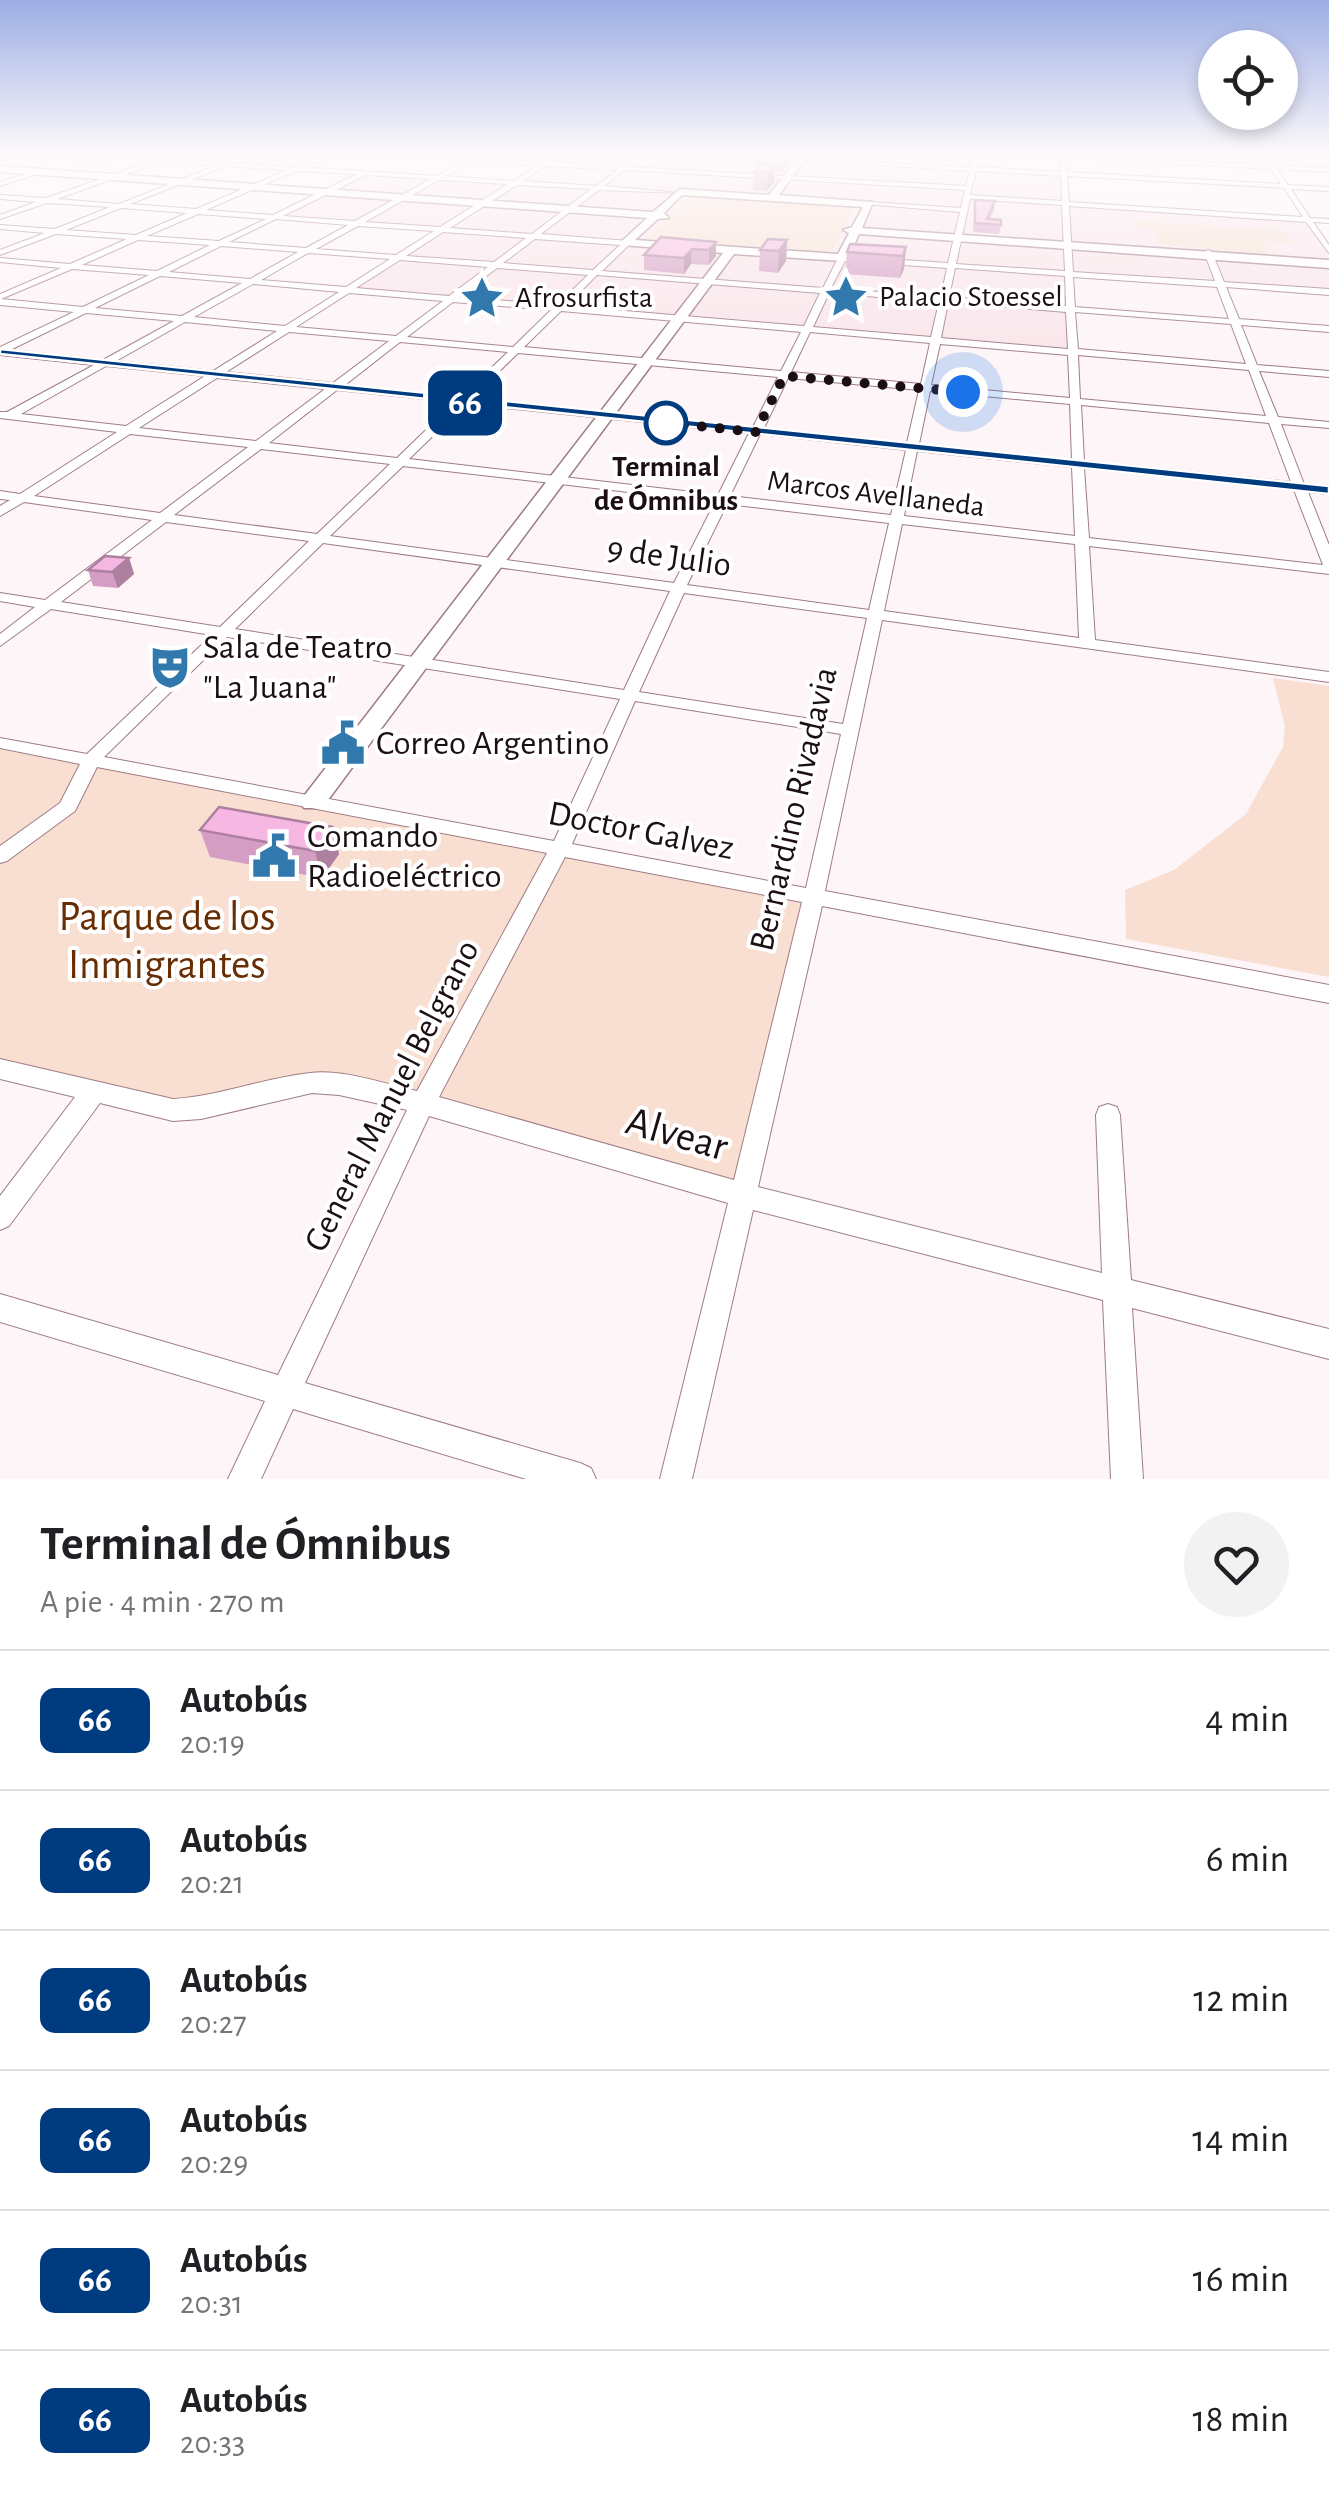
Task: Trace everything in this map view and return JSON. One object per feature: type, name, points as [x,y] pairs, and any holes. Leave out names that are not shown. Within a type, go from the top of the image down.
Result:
[{"type":"main road","points":[[634,241],[653,223]]},
{"type":"main road","name":"General Manuel Belgrano","points":[[842,258],[856,223]]},
{"type":"main road","name":"General Manuel Belgrano","points":[[732,249],[836,252],[853,229]]},
{"type":"main road","points":[[853,229],[1329,262]]},
{"type":"main road","points":[[634,241],[842,258]]},
{"type":"main road","points":[[313,802],[732,249]]},
{"type":"street","points":[[0,256],[77,223]]},
{"type":"street","points":[[0,300],[171,223]]},
{"type":"street","points":[[0,351],[262,223]]},
{"type":"street","points":[[355,223],[634,241]]},
{"type":"street","points":[[3,417],[355,223]]},
{"type":"street","points":[[0,512],[451,223]]},
{"type":"street","points":[[0,642],[546,223]]},
{"type":"street","name":"Bernardino Rivadavia","points":[[676,1479],[814,896],[961,223]]},
{"type":"street","points":[[1067,223],[1087,644]]},
{"type":"street","points":[[1310,223],[1329,250]]},
{"type":"street","points":[[0,227],[1329,329]]},
{"type":"street","points":[[0,856],[68,807],[91,760],[222,630],[634,241]]},
{"type":"street","points":[[1207,254],[1329,567]]},
{"type":"street","points":[[0,256],[158,274],[1329,374]]},
{"type":"street","points":[[842,258],[1329,292]]},
{"type":"street","name":"General Manuel Belgrano","points":[[244,1479],[423,1103],[560,848],[720,501],[842,258]]},
{"type":"street","points":[[0,300],[392,341],[1329,425]]},
{"type":"street","points":[[0,351],[1329,490]]},
{"type":"street","name":"Marcos Avellaneda","points":[[3,417],[1329,567]]},
{"type":"street","name":"9 de Julio","points":[[0,495],[1329,677]]},
{"type":"street","points":[[0,597],[850,730]]},
{"type":"street","name":"Doctor Galvez","points":[[0,742],[1329,994]]},
{"type":"street","name":"Alvear","points":[[0,1069],[173,1110],[201,1108],[312,1083],[339,1084],[423,1103],[742,1194],[1329,1344]]},
{"type":"street","points":[[0,1217],[94,1093]]},
{"type":"street","points":[[1108,1115],[1127,1479]]},
{"type":"street","points":[[0,1308],[580,1479]]},
{"type":"shaded area","points":[[345,223],[1310,223],[1329,249],[1329,292],[1071,274],[1074,352],[345,290],[438,231]]},
{"type":"green space","points":[[663,223],[846,223],[832,250],[825,252],[646,240]]},
{"type":"green space","points":[[1137,223],[1166,223],[1285,231],[1293,243],[1263,241],[1268,254],[1159,244],[1156,230],[1138,229]]},
{"type":"green space","points":[[1273,678],[1329,686],[1329,977],[1126,939],[1125,890],[1174,870],[1246,814],[1283,747],[1285,726]]},
{"type":"green space","name":"Parque de los Inmigrantes","points":[[0,743],[814,897],[742,1195],[339,1085],[201,1108],[0,1069]]},
{"type":"building","points":[[661,237],[716,242],[709,250],[692,249],[684,258],[644,255]]},
{"type":"building","points":[[768,239],[787,240],[779,251],[760,250]]},
{"type":"building","points":[[850,244],[906,247],[903,256],[847,252]]},
{"type":"building","points":[[105,556],[129,558],[112,572],[88,570]]},
{"type":"building","points":[[219,807],[332,827],[315,851],[200,830]]},
{"type":"bus line","name":"66","points":[[0,352],[1329,490]]},
{"type":"place","name":"Palacio Stoessel","points":[[846,297]]},
{"type":"place","name":"Afrosurfista","points":[[482,298]]},
{"type":"place","name":"Terminal de Ómnibus","points":[[666,423]]},
{"type":"place","name":"Sala de Teatro \"La Juana\"","points":[[170,667]]},
{"type":"place","name":"Correo Argentino","points":[[343,743]]},
{"type":"place","name":"Comando Radioeléctrico","points":[[274,856]]},
{"type":"route","points":[[666,423],[756,432],[784,376],[963,392]]}]
